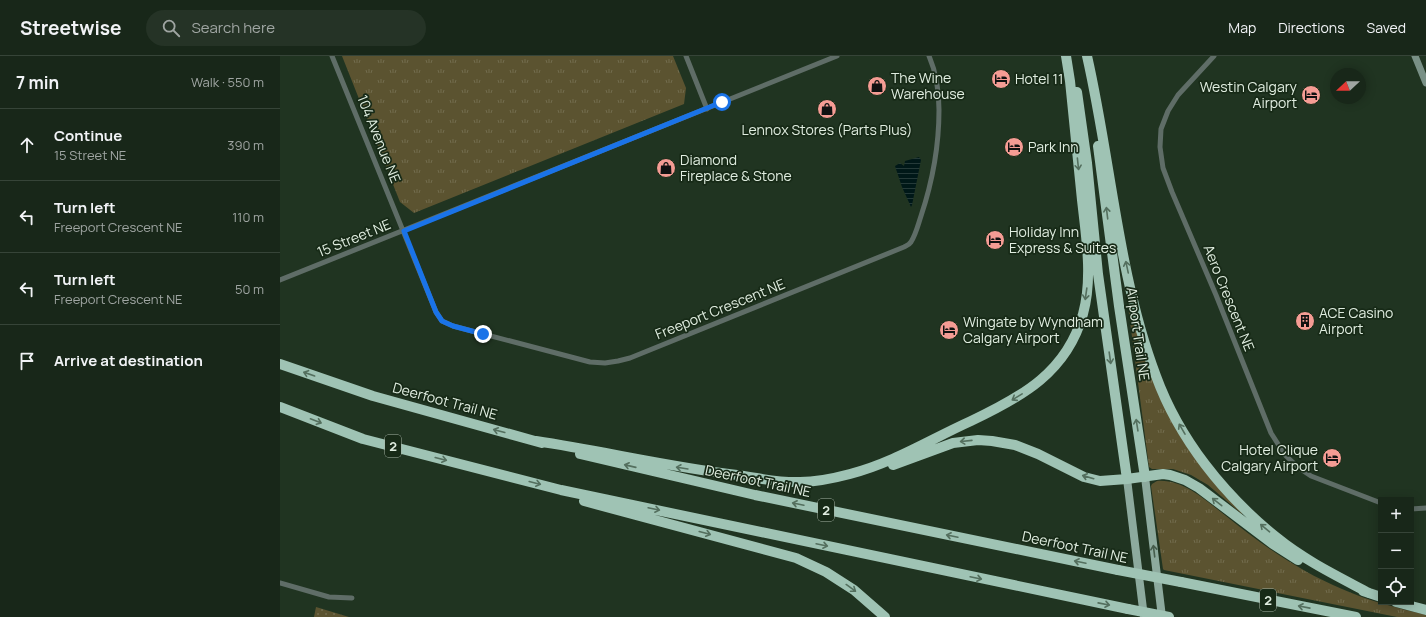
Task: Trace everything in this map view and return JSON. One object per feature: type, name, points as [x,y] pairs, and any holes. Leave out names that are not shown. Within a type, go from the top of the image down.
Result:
[{"type":"highway","points":[[802,482],[833,478],[870,468],[915,448],[1000,407],[1027,391],[1042,380],[1062,358],[1077,331],[1083,313],[1087,289],[1087,246],[1070,81],[1066,56]]},
{"type":"highway","points":[[1070,56],[1078,96],[1098,274],[1127,479]]},
{"type":"highway","name":"Airport Trail NE","points":[[1083,56],[1105,192],[1119,306],[1145,477]]},
{"type":"highway","points":[[1086,56],[1137,318],[1156,378],[1170,408],[1210,472],[1250,515],[1277,538],[1302,556],[1326,571],[1369,593]]},
{"type":"highway","name":"Deerfoot Trail NE","points":[[280,364],[373,396],[536,441],[566,451],[755,496],[1356,617]]},
{"type":"highway","name":"2","points":[[280,407],[363,439],[561,490],[1169,617]]},
{"type":"highway","points":[[536,441],[715,473],[775,481],[802,482],[834,482],[872,474],[947,445],[978,440],[1015,445],[1038,454],[1084,477],[1100,480],[1127,479],[1170,474],[1185,480],[1200,488],[1291,556],[1333,579],[1378,596]]},
{"type":"highway","points":[[561,490],[577,499],[796,558],[826,572],[854,590],[885,617]]},
{"type":"highway","points":[[1407,605],[1426,610]]},
{"type":"main road","name":"Airport Trail NE","points":[[1145,477],[1162,617]]},
{"type":"main road","points":[[1127,479],[1144,617]]},
{"type":"street","name":"104 Avenue NE","points":[[332,56],[404,231]]},
{"type":"street","points":[[686,56],[707,109]]},
{"type":"street","name":"15 Street NE","points":[[280,280],[837,56]]},
{"type":"street","name":"Freeport Crescent NE","points":[[404,231],[436,312],[442,321],[453,326],[590,362],[618,362],[630,358],[910,244],[916,233],[928,197],[937,146],[939,110],[937,85],[929,56]]},
{"type":"street","name":"Aero Crescent NE","points":[[1214,56],[1178,95],[1168,111],[1161,129],[1160,147],[1163,168],[1167,180],[1271,433],[1285,455],[1299,468],[1311,476],[1378,502]]},
{"type":"street","points":[[1415,56],[1426,83]]},
{"type":"street","points":[[1414,509],[1426,508]]},
{"type":"street","points":[[280,584],[329,597],[352,598]]},
{"type":"green space","points":[[342,56],[673,56],[686,88],[684,104],[414,213],[400,202]]},
{"type":"green space","points":[[1128,306],[1131,306],[1164,402],[1243,512],[1242,514],[1208,485],[1191,475],[1173,469],[1152,469],[1149,467]]},
{"type":"green space","points":[[1157,481],[1167,481],[1185,487],[1194,492],[1281,557],[1326,582],[1378,602],[1378,605],[1388,605],[1426,615],[1426,617],[1397,617],[1164,570],[1151,486]]},
{"type":"green space","points":[[316,607],[349,617],[314,617]]},
{"type":"water","points":[[919,157],[921,160],[911,207],[895,166],[900,163],[904,166],[905,161]]},
{"type":"place","name":"Hotel 11","points":[[1001,79]]},
{"type":"place","name":"The Wine Warehouse","points":[[877,86]]},
{"type":"place","name":"Westin Calgary Airport","points":[[1311,95]]},
{"type":"place","name":"Lennox Stores (Parts Plus)","points":[[827,109]]},
{"type":"place","name":"Park Inn","points":[[1014,147]]},
{"type":"place","name":"Diamond Fireplace & Stone","points":[[666,168]]},
{"type":"place","name":"Holiday Inn Express & Suites","points":[[995,240]]},
{"type":"place","name":"ACE Casino Airport","points":[[1305,321]]},
{"type":"place","name":"Wingate by Wyndham Calgary Airport","points":[[949,330]]},
{"type":"place","name":"Hotel Clique Calgary Airport","points":[[1332,458]]},
{"type":"route","points":[[483,334],[453,326],[442,321],[436,312],[404,231],[722,102]]}]
